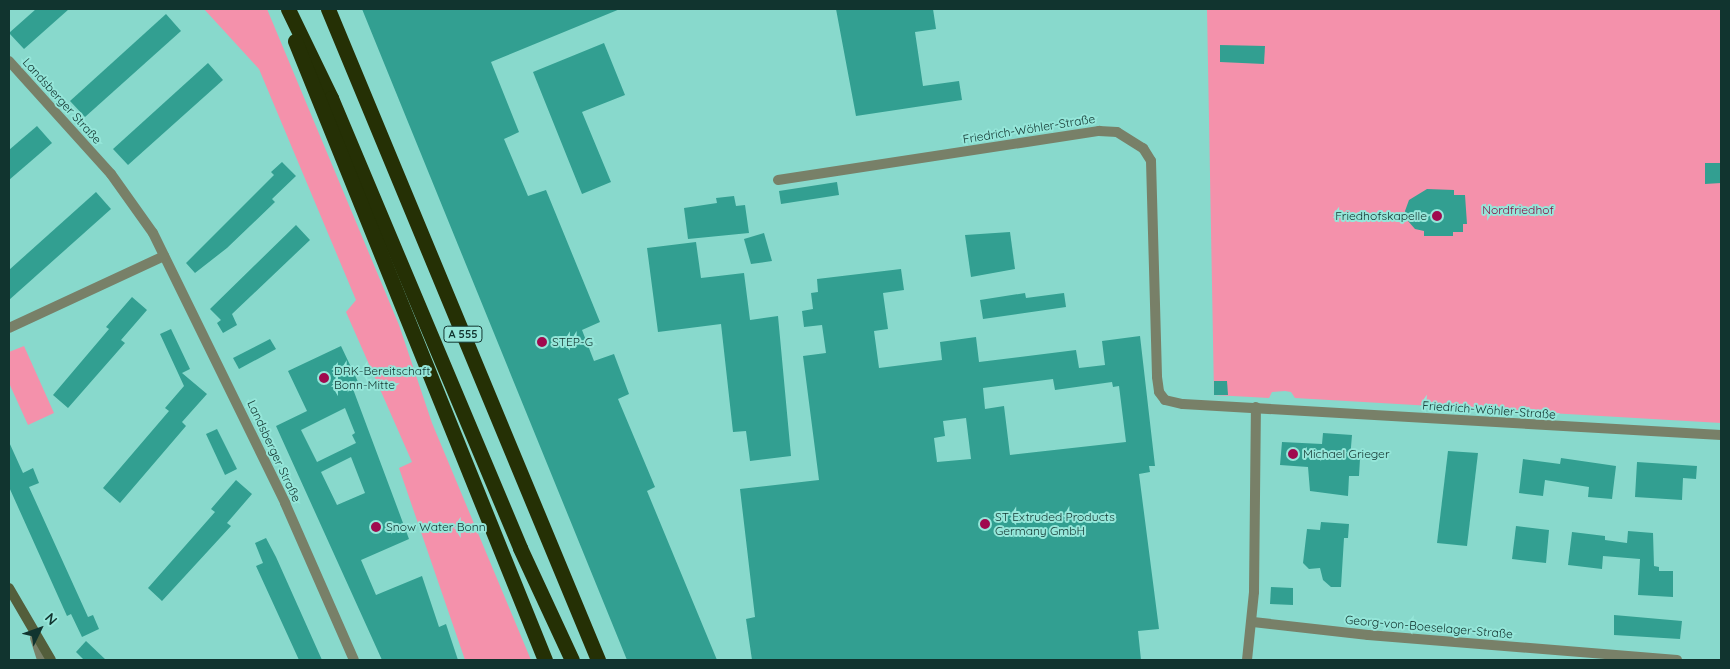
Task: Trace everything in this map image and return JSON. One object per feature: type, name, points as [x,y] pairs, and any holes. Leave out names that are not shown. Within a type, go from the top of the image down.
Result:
[{"type":"highway","name":"A 555","points":[[328,9],[598,660]]},
{"type":"highway","name":"A 555","points":[[290,13],[330,98],[520,548],[572,660]]},
{"type":"highway","points":[[290,13],[297,52],[412,327],[455,444],[545,660]]},
{"type":"highway","points":[[520,548],[526,572],[562,660]]},
{"type":"street","name":"Landsberger Straße","points":[[9,61],[111,174],[139,210],[164,256],[285,503],[354,660]]},
{"type":"street","name":"Friedrich-Wöhler-Straße","points":[[778,180],[1098,131],[1117,132],[1132,138],[1143,148],[1151,161],[1154,178],[1159,392],[1173,403],[1721,435]]},
{"type":"street","points":[[9,328],[164,256]]},
{"type":"street","points":[[1247,660],[1253,622],[1256,407]]},
{"type":"street","points":[[9,588],[35,638],[51,660]]},
{"type":"street","name":"Georg-von-Boeselager-Straße","points":[[1253,622],[1377,636],[1603,657],[1677,660]]},
{"type":"street","points":[[35,638],[42,660]]},
{"type":"green space","points":[[204,9],[267,9],[399,325],[432,423],[531,660],[465,660],[399,468],[412,462],[346,312],[356,300],[259,69]]},
{"type":"green space","name":"Nordfriedhof","points":[[1207,9],[1721,9],[1721,423],[1295,398],[1291,392],[1285,391],[1272,392],[1269,398],[1214,395]]},
{"type":"green space","points":[[24,346],[54,413],[28,425],[9,383],[9,352]]},
{"type":"building","points":[[36,9],[69,9],[24,49],[9,33]]},
{"type":"building","name":"STEP-G","points":[[362,9],[620,9],[491,62],[519,132],[504,139],[528,196],[546,190],[600,322],[582,330],[594,361],[614,354],[629,394],[618,399],[655,487],[647,491],[717,660],[627,660]]},
{"type":"building","points":[[836,9],[933,9],[936,29],[915,32],[923,86],[959,81],[962,100],[856,116]]},
{"type":"building","points":[[166,14],[181,31],[85,117],[70,101]]},
{"type":"building","points":[[604,43],[625,95],[582,112],[611,182],[582,194],[533,72]]},
{"type":"building","points":[[1220,45],[1265,46],[1264,64],[1220,62]]},
{"type":"building","points":[[208,63],[223,80],[128,165],[113,149]]},
{"type":"building","points":[[37,126],[52,143],[9,180],[9,150]]},
{"type":"building","points":[[282,162],[296,176],[272,199],[275,202],[227,248],[195,273],[186,263],[274,175],[271,172]]},
{"type":"building","points":[[1705,163],[1721,163],[1721,183],[1705,184]]},
{"type":"building","points":[[837,182],[839,195],[781,204],[779,191]]},
{"type":"building","name":"Friedhofskapelle","points":[[1427,189],[1454,190],[1454,195],[1465,195],[1467,224],[1463,224],[1463,232],[1453,232],[1453,236],[1424,236],[1424,231],[1415,229],[1408,221],[1405,211],[1409,200]]},
{"type":"building","points":[[96,192],[111,209],[9,300],[9,270]]},
{"type":"building","points":[[734,196],[736,206],[745,205],[749,233],[688,239],[684,208],[717,203],[716,198]]},
{"type":"building","points":[[296,225],[310,240],[232,314],[237,325],[223,333],[217,323],[221,320],[210,309]]},
{"type":"building","points":[[1010,232],[1015,269],[971,277],[965,235]]},
{"type":"building","points":[[764,233],[772,261],[751,264],[744,239]]},
{"type":"building","points":[[696,242],[701,278],[744,273],[750,320],[778,316],[791,456],[750,461],[746,431],[733,432],[721,324],[658,332],[647,248]]},
{"type":"building","points":[[901,269],[904,290],[883,293],[888,329],[874,331],[879,368],[942,360],[940,342],[976,337],[979,362],[1076,350],[1079,368],[1105,365],[1102,341],[1140,336],[1155,466],[1149,466],[1150,472],[1139,474],[1159,629],[1138,631],[1141,660],[752,660],[746,619],[755,617],[740,489],[819,480],[803,356],[826,353],[822,325],[804,327],[802,311],[813,309],[811,293],[818,292],[817,279]],"holes":[[[1053,379],[1055,390],[1112,382],[1113,387],[1119,386],[1126,442],[1010,455],[1004,406],[985,409],[983,388]],[[966,418],[971,459],[937,462],[934,438],[945,436],[943,421]]]},
{"type":"building","points":[[1025,293],[1026,298],[1064,293],[1066,307],[983,319],[980,300]]},
{"type":"building","points":[[132,297],[147,310],[121,340],[125,343],[68,408],[53,395],[109,329],[106,327]]},
{"type":"building","points":[[171,329],[190,369],[182,373],[207,394],[182,422],[186,426],[120,503],[103,488],[169,411],[165,408],[184,386],[160,334]]},
{"type":"building","points":[[270,339],[276,349],[239,369],[233,358]]},
{"type":"building","points":[[341,346],[360,386],[353,389],[409,539],[361,560],[376,595],[422,576],[439,627],[446,624],[458,660],[382,660],[276,426],[307,411],[288,371]],"holes":[[[345,408],[355,433],[352,435],[356,443],[317,462],[301,430]],[[351,457],[365,493],[337,505],[321,472]]]},
{"type":"building","points":[[1214,381],[1227,381],[1228,395],[1214,395]]},
{"type":"building","points":[[217,429],[237,469],[225,475],[206,434]]},
{"type":"building","points":[[1323,433],[1352,435],[1350,459],[1360,459],[1359,476],[1349,476],[1348,496],[1310,491],[1308,467],[1280,465],[1282,442],[1322,444]]},
{"type":"building","points":[[9,442],[23,473],[33,468],[39,483],[29,487],[88,617],[93,615],[99,629],[82,637],[71,614],[67,616],[9,487]]},
{"type":"building","points":[[1448,451],[1478,453],[1467,546],[1437,543]]},
{"type":"building","points":[[1561,458],[1616,466],[1612,499],[1588,497],[1589,487],[1545,480],[1543,496],[1519,493],[1523,459],[1560,464]]},
{"type":"building","points":[[1637,462],[1697,466],[1696,479],[1683,478],[1682,500],[1635,497]]},
{"type":"building","points":[[236,480],[252,494],[227,523],[231,526],[162,601],[148,588],[215,512],[211,509]]},
{"type":"building","points":[[1321,522],[1349,524],[1348,538],[1344,538],[1341,587],[1331,587],[1323,580],[1320,568],[1309,569],[1303,563],[1307,529],[1320,530]]},
{"type":"building","points":[[1516,526],[1549,530],[1546,563],[1512,559]]},
{"type":"building","points":[[1628,531],[1653,533],[1654,566],[1659,567],[1659,571],[1673,571],[1673,597],[1638,595],[1640,559],[1603,556],[1602,569],[1568,565],[1572,532],[1605,536],[1605,540],[1627,543]]},
{"type":"building","points":[[266,538],[322,660],[299,660],[256,566],[263,563],[255,543]]},
{"type":"building","points":[[1271,587],[1293,588],[1293,605],[1270,604]]},
{"type":"building","points":[[1614,615],[1682,621],[1680,639],[1614,635]]},
{"type":"building","points":[[86,641],[106,660],[84,660],[76,652]]},
{"type":"place","name":"Friedhofskapelle","points":[[1437,216]]},
{"type":"place","name":"STEP-G","points":[[542,342]]},
{"type":"place","name":"DRK-Bereitschaft Bonn-Mitte","points":[[324,378]]},
{"type":"place","name":"Michael Grieger","points":[[1293,454]]},
{"type":"place","name":"ST Extruded Products Germany GmbH","points":[[985,524]]},
{"type":"place","name":"Snow Water Bonn","points":[[376,527]]}]
